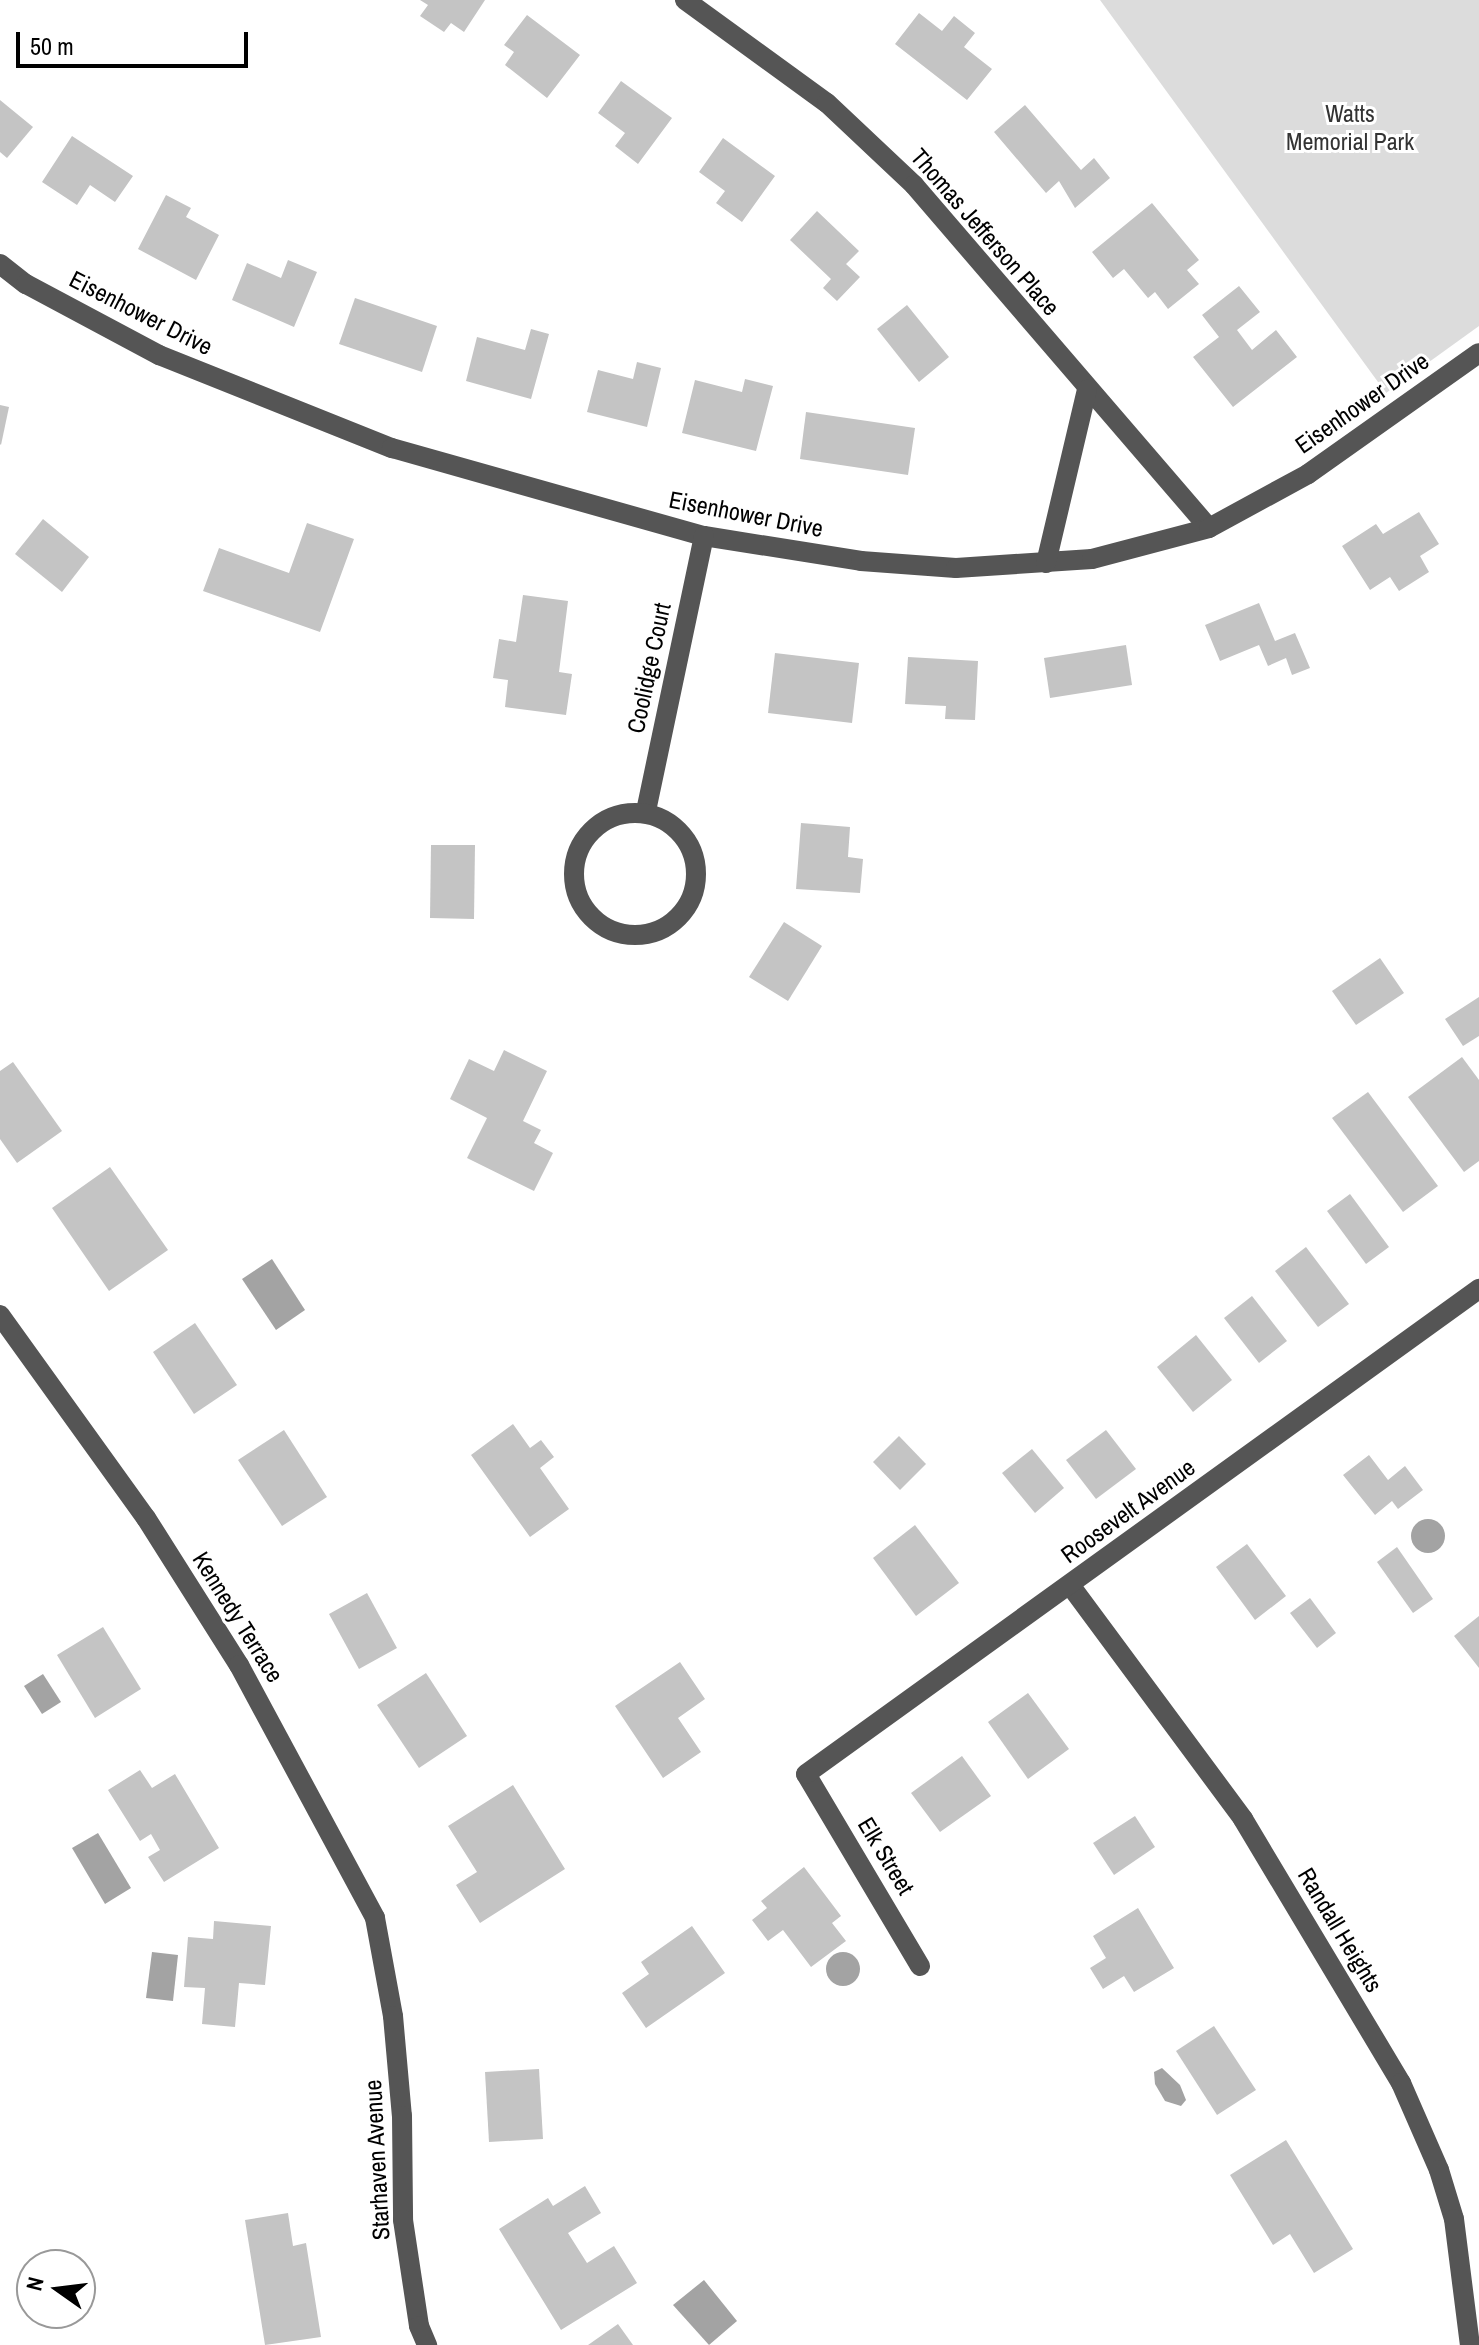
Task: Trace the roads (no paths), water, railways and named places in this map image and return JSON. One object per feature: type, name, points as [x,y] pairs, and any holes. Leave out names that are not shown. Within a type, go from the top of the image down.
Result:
[{"type":"street","name":"Thomas Jefferson Place","points":[[685,0],[827,103],[914,185],[1087,390],[1209,528]]},
{"type":"street","name":"Eisenhower Drive","points":[[0,264],[26,284],[159,355],[270,403],[496,480],[704,536],[861,561],[956,568],[1092,559],[1209,528],[1308,474],[1479,353]]},
{"type":"street","points":[[1046,563],[1087,390]]},
{"type":"street","name":"Coolidge Court","points":[[646,811],[704,536]]},
{"type":"street","points":[[646,811],[676,829],[689,844],[695,883],[689,903],[660,930],[621,934],[602,926],[582,904],[574,875],[577,854],[601,823],[646,811]]},
{"type":"street","name":"Roosevelt Avenue","points":[[806,1774],[1479,1289]]},
{"type":"street","name":"Kennedy Terrace","points":[[0,1315],[146,1518],[239,1665],[375,1918],[386,1970]]},
{"type":"street","name":"Randall Heights","points":[[1070,1585],[1243,1819],[1401,2083],[1439,2170],[1454,2219],[1470,2345]]},
{"type":"street","name":"Elk Street","points":[[806,1774],[920,1966]]},
{"type":"street","name":"Starhaven Avenue","points":[[386,1970],[402,2116],[403,2220],[427,2345]]},
{"type":"park label","name":"Watts Memorial Park","points":[[1350,128]]}]
